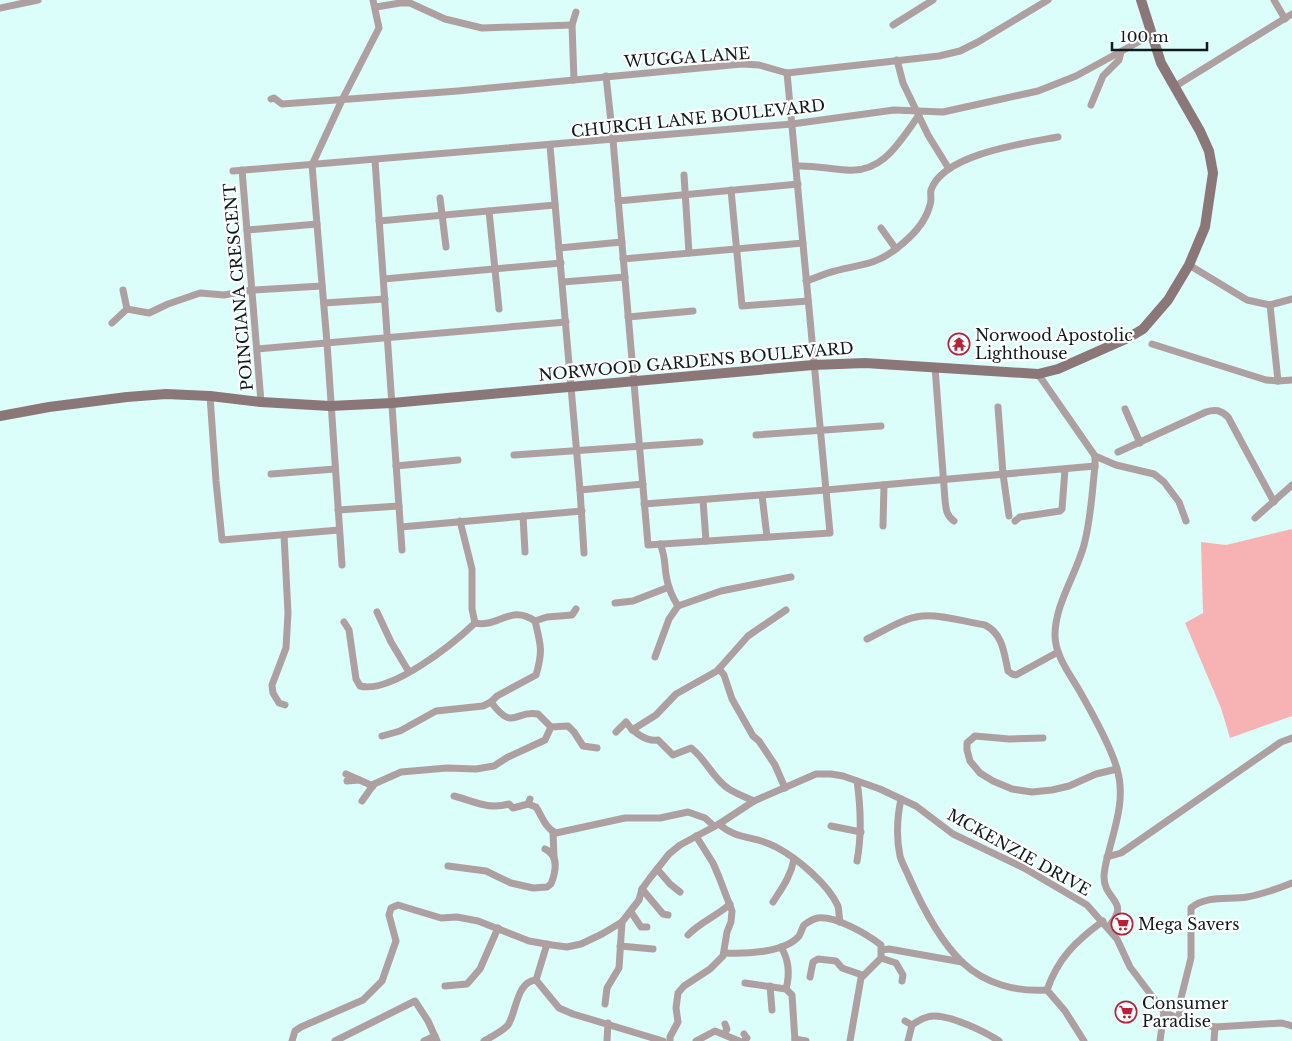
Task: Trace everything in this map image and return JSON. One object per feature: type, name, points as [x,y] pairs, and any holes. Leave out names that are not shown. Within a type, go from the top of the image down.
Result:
[{"type":"street","points":[[0,8],[38,0]]},
{"type":"street","points":[[893,25],[933,0]]},
{"type":"street","name":"WUGGA LANE","points":[[271,99],[274,98],[282,104],[342,100],[742,64],[759,65],[786,73],[939,56],[960,51],[978,42],[1048,0]]},
{"type":"street","name":"NORWOOD GARDENS BOULEVARD","points":[[0,416],[49,407],[166,394],[330,406],[813,365],[865,363],[1038,374],[1058,369],[1138,333],[1151,321],[1168,300],[1190,265],[1205,228],[1213,173],[1209,151],[1200,131],[1161,63],[1141,0]]},
{"type":"street","points":[[1274,0],[1285,18]]},
{"type":"street","points":[[342,565],[324,303],[312,165],[342,100],[379,28],[375,4],[410,3],[444,18],[482,28],[572,25]]},
{"type":"street","points":[[574,80],[572,25],[576,12]]},
{"type":"street","points":[[1174,87],[1292,14]]},
{"type":"street","name":"CHURCH LANE BOULEVARD","points":[[233,171],[550,146],[792,124],[894,110],[918,113],[943,112],[1038,91],[1076,76],[1151,35]]},
{"type":"street","points":[[1091,105],[1103,76],[1119,60],[1121,52]]},
{"type":"street","points":[[897,60],[903,83],[928,135],[949,168]]},
{"type":"street","points":[[606,76],[648,545],[830,533],[786,73]]},
{"type":"street","points":[[796,166],[827,167],[848,171],[869,168],[882,162],[918,113]]},
{"type":"street","points":[[806,281],[834,271],[878,262],[896,249],[915,233],[926,219],[931,202],[931,191],[938,178],[949,168],[986,152],[1058,137]]},
{"type":"street","points":[[550,146],[572,386],[584,554]]},
{"type":"street","points":[[375,160],[402,550]]},
{"type":"street","name":"POINCIANA CRESCENT","points":[[242,170],[261,402]]},
{"type":"street","points":[[684,175],[689,253]]},
{"type":"street","points":[[618,201],[798,184]]},
{"type":"street","points":[[731,190],[742,306],[808,300]]},
{"type":"street","points":[[440,198],[446,248]]},
{"type":"street","points":[[379,221],[555,205]]},
{"type":"street","points":[[489,211],[499,309]]},
{"type":"street","points":[[247,230],[317,224]]},
{"type":"street","points":[[881,228],[896,249]]},
{"type":"street","points":[[559,248],[622,242]]},
{"type":"street","points":[[623,259],[803,242]]},
{"type":"street","points":[[384,279],[561,264]]},
{"type":"street","points":[[1190,265],[1247,300],[1270,305],[1292,299]]},
{"type":"street","points":[[563,282],[625,277]]},
{"type":"street","points":[[127,309],[149,313],[200,293],[224,295],[252,290],[322,286]]},
{"type":"street","points":[[123,290],[127,309]]},
{"type":"street","points":[[324,303],[385,298]]},
{"type":"street","points":[[1270,305],[1278,381]]},
{"type":"street","points":[[112,323],[127,309]]},
{"type":"street","points":[[628,316],[693,311]]},
{"type":"street","points":[[257,349],[566,322]]},
{"type":"street","points":[[1152,344],[1266,380],[1291,381]]},
{"type":"street","points":[[936,367],[946,512],[954,521]]},
{"type":"street","points":[[1038,374],[1094,456],[1095,466],[1087,531],[1083,547],[1058,612],[1054,634],[1058,652],[1088,706],[1117,769],[1121,792],[1119,814],[1108,857],[1105,882],[1118,912],[1115,919],[1078,941],[1059,962],[1047,990]]},
{"type":"street","points":[[210,396],[222,540],[339,530]]},
{"type":"street","points":[[998,407],[1003,474],[1012,518],[1060,511],[1062,509],[1065,469]]},
{"type":"street","points":[[1125,409],[1140,443]]},
{"type":"street","points":[[1118,452],[1206,412],[1220,411],[1228,417],[1274,502]]},
{"type":"street","points":[[756,435],[881,426]]},
{"type":"street","points":[[514,455],[700,442]]},
{"type":"street","points":[[1094,456],[1116,465],[1154,474],[1164,482],[1179,502],[1186,521]]},
{"type":"street","points":[[396,466],[458,460]]},
{"type":"street","points":[[644,504],[1095,466]]},
{"type":"street","points":[[271,474],[335,469]]},
{"type":"street","points":[[580,490],[643,484]]},
{"type":"street","points":[[883,526],[884,485]]},
{"type":"street","points":[[1254,518],[1292,485]]},
{"type":"street","points":[[762,495],[767,537]]},
{"type":"street","points":[[703,500],[706,541]]},
{"type":"street","points":[[338,510],[399,506]]},
{"type":"street","points":[[401,526],[582,511]]},
{"type":"street","points":[[523,516],[525,552]]},
{"type":"street","points":[[460,521],[472,569],[472,610],[475,623]]},
{"type":"street","points":[[284,535],[288,613],[286,648],[272,685],[273,693],[279,703],[285,705]]},
{"type":"street","points":[[660,544],[665,554],[666,579],[678,606]]},
{"type":"street","points":[[655,657],[669,619],[678,606],[721,591],[791,577]]},
{"type":"street","points":[[615,603],[634,601],[669,588]]},
{"type":"street","points":[[535,621],[546,617],[572,615],[576,609]]},
{"type":"street","points":[[632,730],[656,714],[676,694],[719,669],[748,636],[786,610]]},
{"type":"street","points":[[377,612],[409,672]]},
{"type":"street","points":[[344,622],[349,630],[354,670],[360,686],[366,688],[395,680],[409,672],[455,642],[475,623],[484,623],[514,614],[526,615],[535,621],[542,658],[536,676],[497,696],[483,706],[436,711],[400,732],[382,736]]},
{"type":"street","points":[[867,639],[912,618],[928,616],[985,625],[992,629],[1002,642],[1008,671],[1012,674],[1018,674],[1058,652]]},
{"type":"street","points":[[719,669],[724,675],[732,699],[753,736],[759,741],[775,765],[784,788]]},
{"type":"street","points":[[491,702],[497,711],[509,718],[514,719],[531,713],[538,714],[550,728]]},
{"type":"street","points":[[616,732],[626,722],[632,730],[651,741],[658,740],[673,755],[691,748],[699,754],[715,776],[728,789],[754,801]]},
{"type":"street","points":[[550,728],[568,726],[583,746],[596,748]]},
{"type":"street","points":[[362,801],[378,782],[401,772],[447,768],[476,769],[494,766],[508,757],[545,740],[550,728]]},
{"type":"street","points":[[1044,738],[1009,739],[975,736],[967,743],[966,750],[970,761],[980,773],[1012,789],[1032,792],[1069,786],[1092,775],[1117,769]]},
{"type":"street","points":[[1108,857],[1121,854],[1281,742],[1292,738]]},
{"type":"street","name":"MCKENZIE DRIVE","points":[[292,1040],[295,1031],[301,1026],[363,1000],[382,981],[396,941],[389,915],[391,908],[398,905],[441,918],[458,917],[478,921],[529,941],[567,947],[581,944],[622,922],[639,900],[642,889],[657,869],[669,854],[680,845],[717,825],[754,801],[816,774],[843,776],[880,789],[916,806],[953,834],[1024,868],[1087,905],[1117,939],[1130,967],[1164,1012],[1179,1019],[1215,1027],[1282,1023]]},
{"type":"street","points":[[346,777],[362,780],[373,786]]},
{"type":"street","points":[[857,781],[861,813],[861,832],[857,861]]},
{"type":"street","points":[[448,866],[478,869],[511,883],[540,888],[551,884],[555,864],[553,832],[543,821],[536,806],[529,801],[513,808],[509,804],[493,807],[454,796]]},
{"type":"street","points":[[901,799],[897,833],[901,858],[931,920],[962,962],[992,982],[1012,989],[1047,990]]},
{"type":"street","points":[[553,832],[563,832],[625,818],[660,818],[688,812],[705,818],[729,832],[775,846],[794,859],[825,886],[838,907],[840,922]]},
{"type":"street","points":[[831,826],[861,832]]},
{"type":"street","points":[[670,1041],[670,1036],[678,1022],[676,1008],[678,993],[684,986],[710,969],[723,956],[727,932],[731,922],[732,911],[730,904],[713,863],[696,836]]},
{"type":"street","points":[[544,849],[549,851],[554,857]]},
{"type":"street","points":[[773,902],[788,880],[793,868],[794,859]]},
{"type":"street","points":[[657,869],[680,892]]},
{"type":"street","points":[[1179,1019],[1181,998],[1191,958],[1191,908],[1198,902],[1265,893],[1292,883]]},
{"type":"street","points":[[642,889],[663,914],[668,915]]},
{"type":"street","points":[[688,935],[698,925],[724,910],[730,904]]},
{"type":"street","points":[[631,912],[641,927],[646,927]]},
{"type":"street","points":[[724,953],[740,954],[786,946],[799,936],[804,925],[820,918],[840,922],[873,939],[881,945],[881,954]]},
{"type":"street","points":[[605,1004],[607,988],[619,968],[622,922]]},
{"type":"street","points":[[445,986],[467,984],[480,969],[498,928]]},
{"type":"street","points":[[536,980],[547,944]]},
{"type":"street","points":[[620,946],[653,949]]},
{"type":"street","points":[[781,947],[786,956],[789,979],[786,988]]},
{"type":"street","points":[[850,1041],[852,1016],[862,975],[881,954],[889,949],[962,962]]},
{"type":"street","points":[[881,954],[896,962],[903,974],[902,980]]},
{"type":"street","points":[[810,977],[813,962],[818,959],[836,961],[842,968],[862,975]]},
{"type":"street","points":[[484,1041],[507,1026],[523,987],[530,980],[536,980]]},
{"type":"street","points":[[536,980],[559,1008],[663,1041]]},
{"type":"street","points":[[745,983],[786,988],[792,995],[795,1040],[806,1041]]},
{"type":"street","points":[[770,986],[772,1010]]},
{"type":"street","points":[[1047,990],[1065,1011],[1084,1041]]},
{"type":"street","points":[[335,1041],[415,1001],[436,1038],[424,1041]]},
{"type":"street","points":[[1160,1041],[1164,1012]]},
{"type":"street","points":[[908,1041],[912,1025],[920,1019],[932,1016],[942,1016],[970,1026],[999,1041]]},
{"type":"street","points":[[1282,1023],[1292,1018]]},
{"type":"street","points":[[905,1021],[912,1025]]},
{"type":"street","points":[[607,1041],[608,1023]]},
{"type":"street","points":[[1282,1023],[1292,1026]]},
{"type":"street","points":[[724,1034],[727,1029],[725,1024]]},
{"type":"street","points":[[1214,1041],[1215,1027]]},
{"type":"street","points":[[696,1041],[715,1031],[739,1041]]},
{"type":"shaded area","points":[[1292,529],[1292,716],[1230,738],[1221,708],[1185,623],[1203,613],[1201,542],[1226,545]]},
{"type":"place","name":"Norwood Apostolic Lighthouse","points":[[959,344]]},
{"type":"place","name":"Mega Savers","points":[[1122,924]]},
{"type":"place","name":"Consumer Paradise","points":[[1126,1012]]}]
